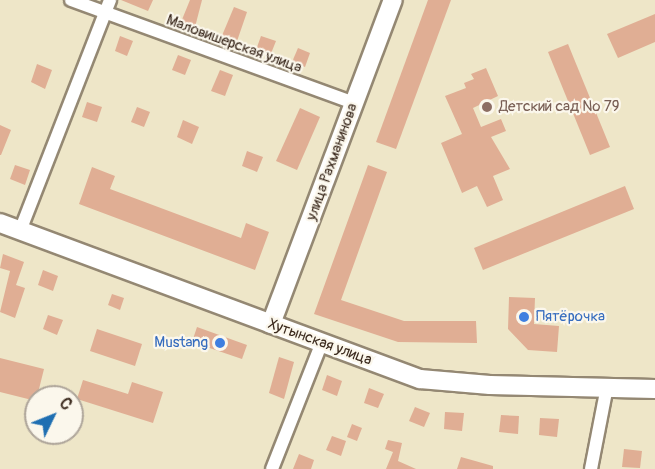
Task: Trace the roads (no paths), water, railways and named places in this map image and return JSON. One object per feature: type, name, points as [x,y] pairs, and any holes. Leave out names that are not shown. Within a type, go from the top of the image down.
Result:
[{"type":"street","name":"Маловишерская улица","points":[[71,0],[354,103]]},
{"type":"street","points":[[20,231],[110,0]]},
{"type":"street","name":"улица Рахманинова","points":[[271,324],[393,0]]},
{"type":"street","name":"Хутынская улица","points":[[0,223],[429,380],[655,389]]},
{"type":"street","points":[[272,469],[322,342]]},
{"type":"street","points":[[591,469],[607,387]]},
{"type":"place","name":"Детский сад № 79","points":[[487,107]]},
{"type":"place","name":"Пятёрочка","points":[[524,317]]},
{"type":"place","name":"Mustang","points":[[220,343]]}]
